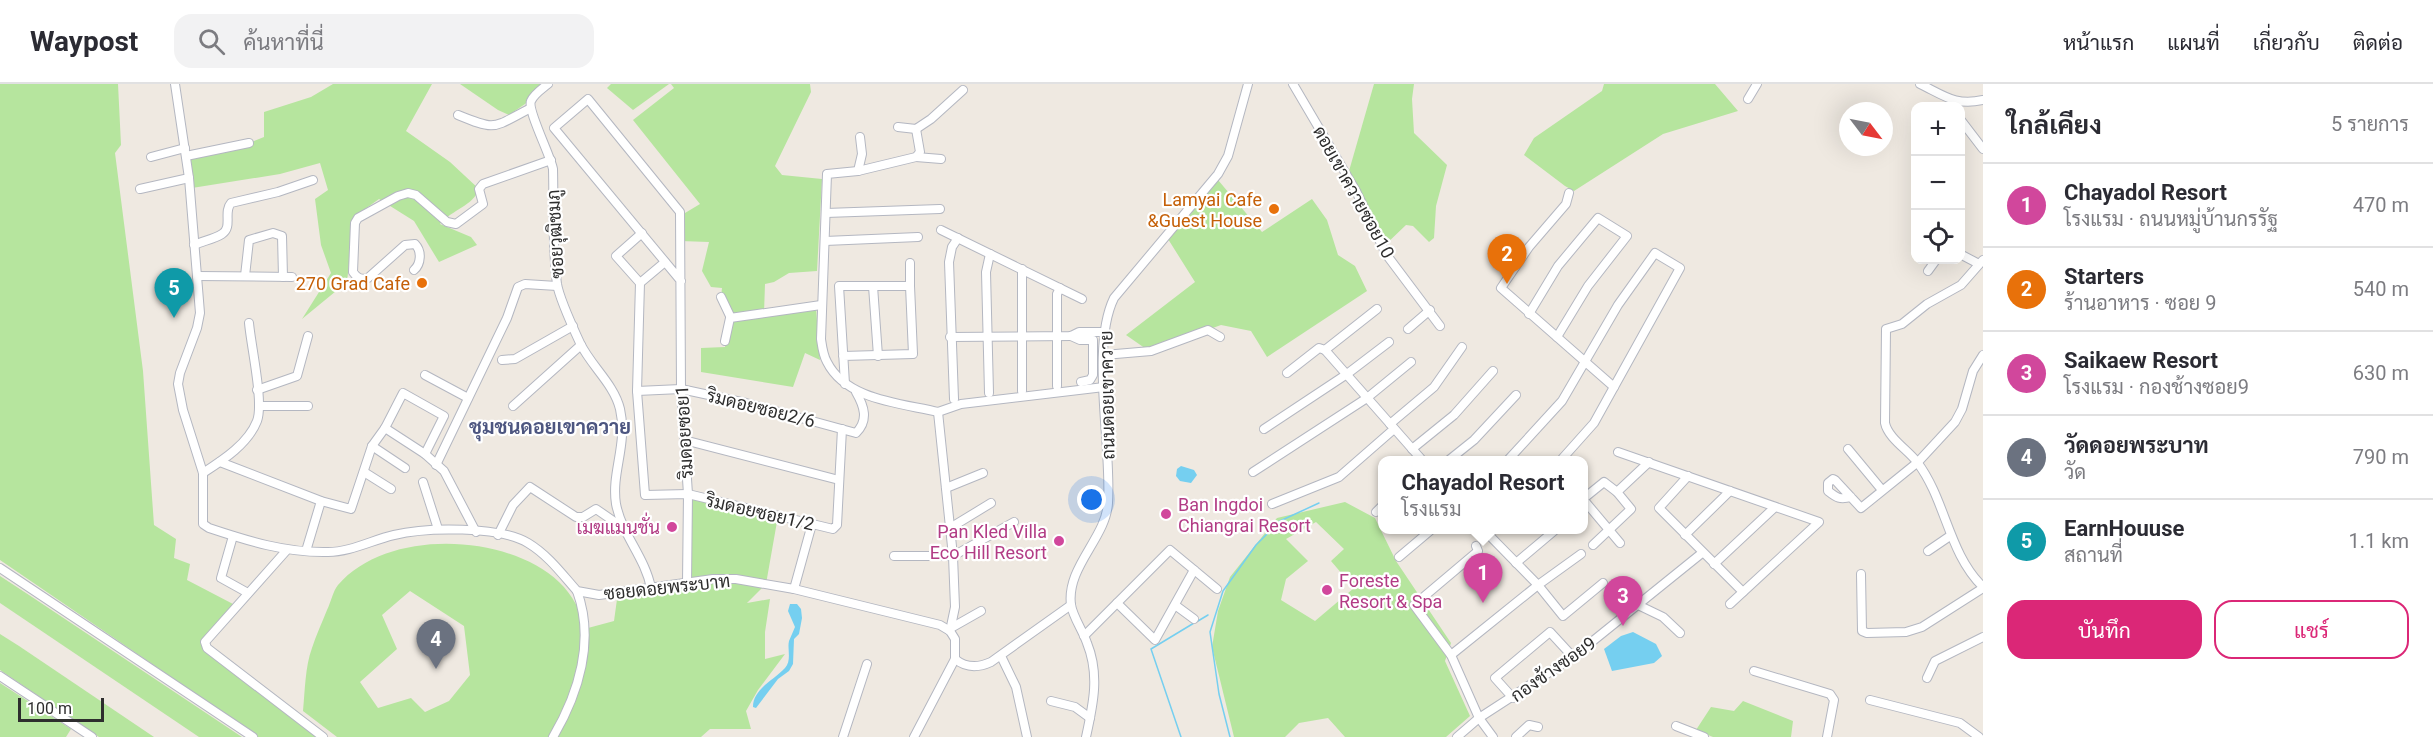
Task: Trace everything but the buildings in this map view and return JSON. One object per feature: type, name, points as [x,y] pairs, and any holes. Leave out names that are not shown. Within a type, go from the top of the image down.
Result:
[{"type":"street","points":[[175,84],[189,178],[200,313],[178,384],[183,410],[203,473],[220,462],[251,432],[257,421],[259,406],[249,323]]},
{"type":"street","points":[[458,115],[490,127],[497,126],[529,109],[531,100],[548,84]]},
{"type":"street","name":"ถนนดอยเขาควาย","points":[[1071,605],[1074,580],[1105,519],[1108,505],[1104,332],[1108,310],[1114,298],[1218,174],[1227,156],[1248,84]]},
{"type":"street","name":"ดอยเขาควายซอย10","points":[[1293,84],[1356,191],[1386,254],[1440,326]]},
{"type":"street","points":[[1748,99],[1757,84]]},
{"type":"street","points":[[1920,84],[1952,102]]},
{"type":"street","points":[[898,127],[916,129],[931,119],[963,90]]},
{"type":"street","name":"ริมดอยซอย1","points":[[642,233],[554,128],[588,99],[680,212],[681,389],[688,494],[687,582]]},
{"type":"street","points":[[1965,103],[1983,100]]},
{"type":"street","name":"ซอยวุฒิชมภู","points":[[529,109],[551,160],[557,286],[581,345],[614,393],[620,408],[623,429],[622,449],[614,488],[622,527],[648,572],[651,588]]},
{"type":"street","points":[[1965,126],[1983,149]]},
{"type":"street","points":[[916,129],[920,152],[916,157]]},
{"type":"street","points":[[858,171],[862,154],[860,137]]},
{"type":"street","points":[[150,157],[249,143]]},
{"type":"street","points":[[941,159],[916,157],[858,171],[827,174],[820,339],[826,361],[840,380],[856,392],[938,412],[961,405],[1104,387]]},
{"type":"street","points":[[414,270],[418,265],[419,251],[418,247],[411,243],[405,245],[368,278],[362,279],[356,276],[353,272],[355,223],[358,218],[408,193],[416,195],[447,222],[456,224],[483,204],[479,191],[480,186],[551,160]]},
{"type":"street","points":[[140,189],[189,178]]},
{"type":"street","points":[[194,244],[224,232],[227,227],[226,210],[231,203],[278,192],[313,180]]},
{"type":"street","points":[[1569,193],[1566,204],[1529,247],[1501,288],[1614,387]]},
{"type":"street","points":[[826,213],[940,209]]},
{"type":"street","points":[[1529,314],[1558,266],[1598,218],[1627,236],[1588,285],[1557,337]]},
{"type":"street","points":[[941,230],[1082,299]]},
{"type":"street","points":[[196,276],[288,277],[282,236],[273,233],[249,240],[245,276]]},
{"type":"street","points":[[637,391],[640,283],[615,256],[642,233],[681,281]]},
{"type":"street","points":[[825,241],[918,237]]},
{"type":"street","points":[[954,399],[949,262],[952,247],[958,238]]},
{"type":"street","points":[[1512,456],[1562,401],[1618,305],[1655,252],[1680,268],[1594,423],[1565,456]]},
{"type":"street","points":[[989,393],[986,272],[990,254]]},
{"type":"street","points":[[1861,574],[1862,631],[1867,633],[1906,632],[1922,627],[1983,588],[1971,575],[1950,536],[1939,503],[1918,462],[1885,427],[1886,329],[1902,324],[1927,304],[1961,285],[1981,262],[1965,256]]},
{"type":"street","points":[[640,283],[665,262]]},
{"type":"street","points":[[843,356],[913,354],[910,263]]},
{"type":"street","points":[[1928,272],[1933,264]]},
{"type":"street","points":[[1022,269],[1022,390]]},
{"type":"street","points":[[436,465],[521,284],[557,286]]},
{"type":"street","points":[[845,384],[838,286],[910,286]]},
{"type":"street","points":[[873,286],[878,356]]},
{"type":"street","points":[[1057,386],[1057,294],[1060,288]]},
{"type":"street","points":[[721,297],[731,318]]},
{"type":"street","points":[[725,341],[728,320],[731,318],[821,305]]},
{"type":"street","points":[[1325,350],[1377,309]]},
{"type":"street","points":[[1408,329],[1430,310]]},
{"type":"street","points":[[502,360],[515,358],[573,326]]},
{"type":"street","points":[[1104,355],[1149,351],[1208,330],[1220,337]]},
{"type":"street","points":[[1071,336],[1079,332],[1104,332]]},
{"type":"street","points":[[257,390],[297,376],[308,336]]},
{"type":"street","points":[[950,337],[1071,336],[1080,340],[1093,340],[1093,375],[1089,380],[1081,381]]},
{"type":"street","points":[[1264,429],[1347,374],[1389,342]]},
{"type":"street","points":[[513,406],[581,345]]},
{"type":"street","points":[[1272,504],[1339,477],[1434,387],[1462,347]]},
{"type":"street","points":[[1287,373],[1319,348],[1325,350],[1418,456]]},
{"type":"street","points":[[1851,497],[1861,508],[1918,462],[1956,422],[1973,371],[1983,355]]},
{"type":"street","points":[[1253,472],[1367,398],[1412,362]]},
{"type":"street","points":[[1412,450],[1454,415],[1493,371]]},
{"type":"street","points":[[424,375],[468,398]]},
{"type":"street","name":"ริมดอยซอย2/6","points":[[637,391],[681,389],[842,429]]},
{"type":"street","name":"ริมดอยซอย1/2","points":[[637,391],[645,495],[688,494],[833,529],[837,525],[839,480]]},
{"type":"street","points":[[684,440],[839,480],[842,429],[856,433],[862,426],[865,415],[856,392]]},
{"type":"street","points":[[220,462],[321,501],[351,509],[372,446],[385,428],[403,393],[444,416],[425,454]]},
{"type":"street","points":[[1454,456],[1474,440],[1516,395]]},
{"type":"street","points":[[259,406],[308,406]]},
{"type":"street","points":[[914,737],[955,659],[955,639],[951,629],[955,607],[952,556],[938,412]]},
{"type":"street","points":[[385,428],[425,454],[444,471],[476,532]]},
{"type":"street","points":[[372,446],[405,468]]},
{"type":"street","points":[[1848,449],[1882,490]]},
{"type":"street","points":[[1618,452],[1819,522],[1730,604]]},
{"type":"street","points":[[1617,492],[1649,462]]},
{"type":"street","points":[[364,472],[391,489]]},
{"type":"street","name":"ซอยดอยพระบาท","points":[[203,473],[203,524],[233,536],[286,551],[344,551],[404,532],[438,529],[498,534],[525,542],[539,550],[578,591],[599,595],[687,582],[736,579],[794,589],[951,629]]},
{"type":"street","points":[[946,488],[983,473]]},
{"type":"street","points":[[1688,476],[1659,508],[1743,591]]},
{"type":"street","points":[[423,482],[438,529]]},
{"type":"street","points":[[1588,496],[1604,482],[1617,492],[1631,509],[1593,545]]},
{"type":"street","points":[[498,534],[513,505],[530,487],[576,518],[583,517],[597,509],[622,527]]},
{"type":"street","points":[[1685,535],[1730,491]]},
{"type":"street","points":[[306,551],[321,501]]},
{"type":"street","points":[[950,528],[991,503]]},
{"type":"street","points":[[1588,504],[1620,543]]},
{"type":"street","points":[[1714,564],[1775,507]]},
{"type":"street","points":[[894,556],[952,556],[1014,522]]},
{"type":"street","points":[[794,589],[812,524]]},
{"type":"street","points":[[1399,557],[1426,534]]},
{"type":"street","points":[[1490,534],[1538,585],[1563,616],[1603,584]]},
{"type":"street","points":[[1516,563],[1550,534]]},
{"type":"street","points":[[233,536],[221,578],[248,592]]},
{"type":"street","points":[[1928,551],[1950,536]]},
{"type":"street","points":[[1476,546],[1478,551],[1414,605],[1451,655],[1479,718],[1493,737]]},
{"type":"street","points":[[1084,636],[1170,550],[1217,589]]},
{"type":"street","points":[[286,551],[205,642],[207,648],[323,737]]},
{"type":"street","name":"กองช้างซอย9","points":[[1457,737],[1479,718],[1573,657],[1702,553]]},
{"type":"street","points":[[1451,655],[1538,585],[1581,554]]},
{"type":"street","points":[[0,568],[253,737]]},
{"type":"street","points":[[1117,603],[1155,640],[1194,570]]},
{"type":"street","points":[[553,737],[572,701],[584,649],[586,626],[584,609],[578,591]]},
{"type":"street","points":[[955,659],[962,664],[980,667],[1001,656],[1071,605],[1094,668],[1095,693],[1086,737]]},
{"type":"street","points":[[1175,605],[1194,619]]},
{"type":"street","points":[[1638,605],[1663,617],[1680,633]]},
{"type":"street","points":[[951,629],[981,610]]},
{"type":"street","points":[[1513,698],[1495,678],[1550,632],[1573,657]]},
{"type":"street","points":[[1927,678],[1935,661],[1983,637]]},
{"type":"street","points":[[1001,656],[1016,687],[1027,737]]},
{"type":"street","points":[[843,737],[867,664]]},
{"type":"street","points":[[1754,671],[1830,694],[1834,700],[1827,737]]},
{"type":"street","points":[[0,676],[92,737]]},
{"type":"street","points":[[1051,700],[1075,707],[1090,718]]},
{"type":"street","points":[[1870,700],[1960,723],[1979,737]]},
{"type":"street","points":[[1516,737],[1529,725],[1538,727]]},
{"type":"street","points":[[1676,726],[1704,737]]},
{"type":"green space","points":[[0,84],[118,84],[121,145],[115,153],[143,371],[154,525],[176,539],[174,558],[190,564],[187,580],[233,604],[205,647],[323,737],[253,737],[173,684],[174,679],[0,560]]},
{"type":"green space","points":[[333,84],[432,84],[406,131],[450,162],[479,189],[472,200],[440,224],[471,237],[477,245],[439,262],[414,221],[379,199],[354,217],[347,282],[302,319],[331,273],[321,245],[315,199],[328,190],[320,163],[280,174],[192,188],[189,155],[249,143],[264,137],[264,112],[311,97]]},
{"type":"green space","points":[[460,84],[546,84],[525,104],[509,115]]},
{"type":"green space","points":[[611,84],[669,84],[633,110],[607,88]]},
{"type":"green space","points":[[671,84],[810,84],[811,92],[775,166],[782,175],[822,179],[817,271],[789,273],[774,282],[765,284],[764,313],[731,318],[721,297],[722,288],[711,287],[702,271],[709,242],[680,241],[680,216],[700,204],[633,120],[674,88]]},
{"type":"green space","points":[[1374,84],[1414,84],[1412,99],[1414,133],[1447,165],[1436,206],[1434,238],[1429,242],[1413,226],[1406,225],[1383,247],[1349,171]]},
{"type":"green space","points":[[1604,84],[1715,84],[1738,111],[1663,134],[1574,191],[1524,155],[1534,138],[1602,91]]},
{"type":"green space","points":[[1218,180],[1262,232],[1312,199],[1327,220],[1338,255],[1355,266],[1367,291],[1267,357],[1251,331],[1221,325],[1149,351],[1126,335],[1195,282],[1168,239]]},
{"type":"green space","points":[[816,308],[820,360],[805,353],[793,387],[701,372],[701,348],[725,347],[730,321]]},
{"type":"green space","points":[[688,494],[778,516],[766,584],[747,603],[770,599],[765,632],[765,659],[785,654],[758,690],[746,711],[751,729],[710,729],[701,737],[337,737],[303,711],[310,655],[335,590],[359,566],[386,554],[416,546],[447,544],[479,546],[509,554],[537,566],[559,582],[572,598],[588,628],[614,621],[618,592],[687,582]],"holes":[[[410,591],[464,626],[470,675],[449,701],[425,712],[411,698],[378,708],[360,682],[397,649],[382,615]]]},
{"type":"green space","points":[[1345,502],[1375,518],[1378,524],[1378,534],[1383,534],[1396,561],[1451,643],[1445,661],[1470,716],[1446,737],[1345,737],[1328,718],[1299,723],[1285,737],[1234,737],[1212,647],[1218,611],[1230,577],[1277,518]],"holes":[[[1316,522],[1344,549],[1331,561],[1354,588],[1315,621],[1281,600],[1286,579],[1308,561],[1286,539]]]},
{"type":"green space","points":[[0,576],[242,737],[199,737],[0,603]]},
{"type":"green space","points":[[0,634],[154,737],[99,737],[0,670]]},
{"type":"green space","points":[[0,683],[71,729],[66,737],[0,737]]},
{"type":"green space","points":[[1743,701],[1793,721],[1791,737],[1713,737],[1696,730],[1711,707],[1734,711]]},
{"type":"water","points":[[1181,466],[1194,470],[1197,475],[1191,483],[1180,481],[1176,476],[1177,469]]},
{"type":"water","points":[[790,604],[797,604],[801,609],[802,618],[799,634],[794,639],[793,664],[789,671],[778,679],[756,708],[753,707],[760,690],[787,665],[789,641],[795,627],[788,611]]},
{"type":"water","points":[[1633,632],[1656,644],[1662,656],[1654,663],[1612,671],[1604,649],[1621,636]]},
{"type":"waterway","points":[[1230,737],[1219,694],[1210,632],[1223,591],[1256,545],[1280,521],[1319,503]]},
{"type":"waterway","points":[[1198,621],[1208,615]]},
{"type":"waterway","points":[[1181,737],[1151,649],[1194,623]]},
{"type":"place","name":"Lamyai Cafe &Guest House","points":[[1274,209]]},
{"type":"place","name":"270 Grad Cafe","points":[[422,283]]},
{"type":"place","name":"Starters","points":[[1507,284]]},
{"type":"place","name":"EarnHouuse","points":[[174,318]]},
{"type":"place","name":"Ban Ingdoi Chiangrai Resort","points":[[1166,514]]},
{"type":"place","name":"เมฆแมนชั่น","points":[[672,527]]},
{"type":"place","name":"Pan Kled Villa Eco Hill Resort","points":[[1059,541]]},
{"type":"place","name":"Foreste Resort & Spa","points":[[1327,590]]},
{"type":"place","name":"Chayadol Resort","points":[[1483,603]]},
{"type":"place","name":"Saikaew Resort","points":[[1623,626]]},
{"type":"place","name":"วัดดอยพระบาท","points":[[436,669]]},
{"type":"district","name":"ชุมชนดอยเขาควาย","points":[[550,427]]}]
